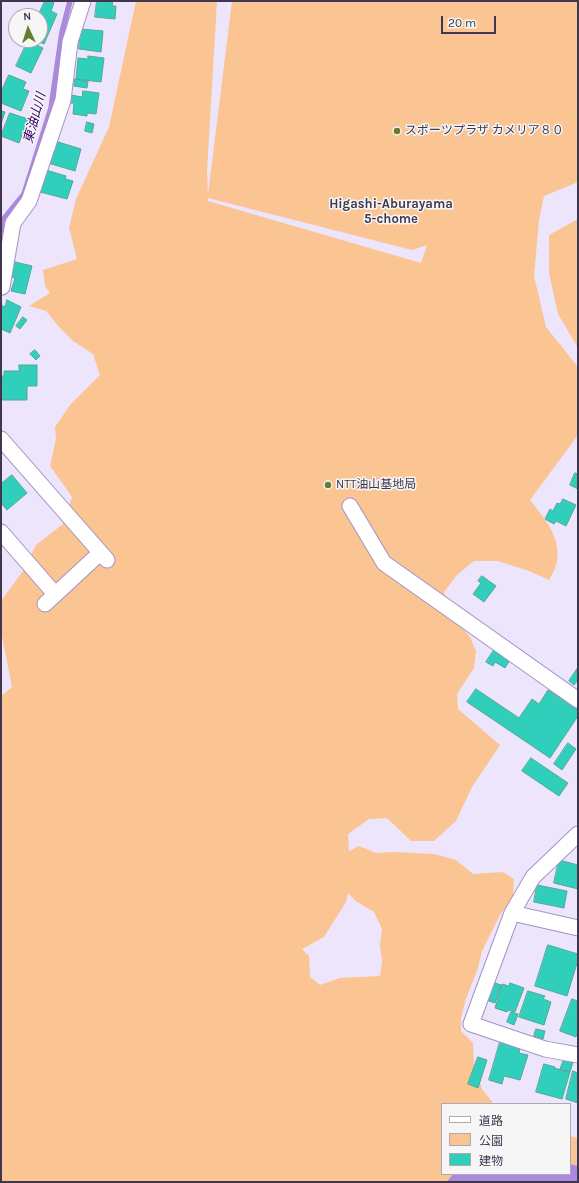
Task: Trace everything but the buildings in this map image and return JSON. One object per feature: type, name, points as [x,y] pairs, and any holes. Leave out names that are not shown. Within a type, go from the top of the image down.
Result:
[{"type":"street","points":[[2,287],[13,223],[29,201],[63,100],[70,42],[83,1]]},
{"type":"street","points":[[1,439],[103,556],[50,599],[1,532]]},
{"type":"street","points":[[350,506],[384,563],[578,700]]},
{"type":"street","points":[[578,834],[533,877],[512,913],[471,1024],[545,1049],[578,1055]]},
{"type":"street","points":[[512,913],[578,928]]},
{"type":"green space","points":[[136,1],[217,1],[207,171],[208,194],[232,1],[578,1],[578,182],[544,196],[539,220],[534,276],[546,327],[578,367],[578,435],[530,500],[546,521],[554,536],[558,553],[556,564],[549,580],[529,571],[498,561],[474,561],[457,575],[444,592],[453,618],[470,637],[476,651],[474,668],[457,694],[458,709],[500,745],[472,787],[456,821],[434,841],[411,841],[387,818],[369,819],[348,834],[349,851],[359,846],[376,853],[393,852],[434,854],[456,860],[473,874],[503,872],[514,879],[513,896],[500,915],[482,951],[478,968],[466,999],[461,1018],[461,1031],[473,1043],[474,1065],[482,1089],[493,1103],[441,1103],[441,1175],[571,1175],[571,1136],[578,1138],[578,1182],[1,1182],[1,696],[12,687],[1,631],[1,601],[23,571],[36,545],[63,524],[72,497],[50,466],[56,439],[55,427],[70,405],[100,375],[93,354],[73,341],[46,311],[29,306],[50,293],[45,286],[43,270],[77,259],[69,228],[76,199],[109,127]],"holes":[[[208,198],[412,250],[427,245],[421,263],[208,201]],[[348,893],[357,902],[374,912],[382,929],[380,945],[382,962],[380,976],[340,978],[320,985],[310,977],[309,956],[302,949],[324,937],[346,902]]]},
{"type":"green space","points":[[578,219],[578,348],[558,314],[549,273],[549,235]]},
{"type":"shaded area","points":[[571,1164],[578,1166],[578,1182],[447,1182],[452,1175],[571,1175]]},
{"type":"waterway","name":"東油山川","points":[[1,232],[2,221],[24,194],[51,108],[62,32],[70,1]]},
{"type":"place","name":"スポーツプラザ カメリア８０","points":[[397,131]]},
{"type":"place","name":"NTT油山基地局","points":[[328,485]]},
{"type":"district","name":"Higashi-Aburayama 5-chome","points":[[391,212]]}]
